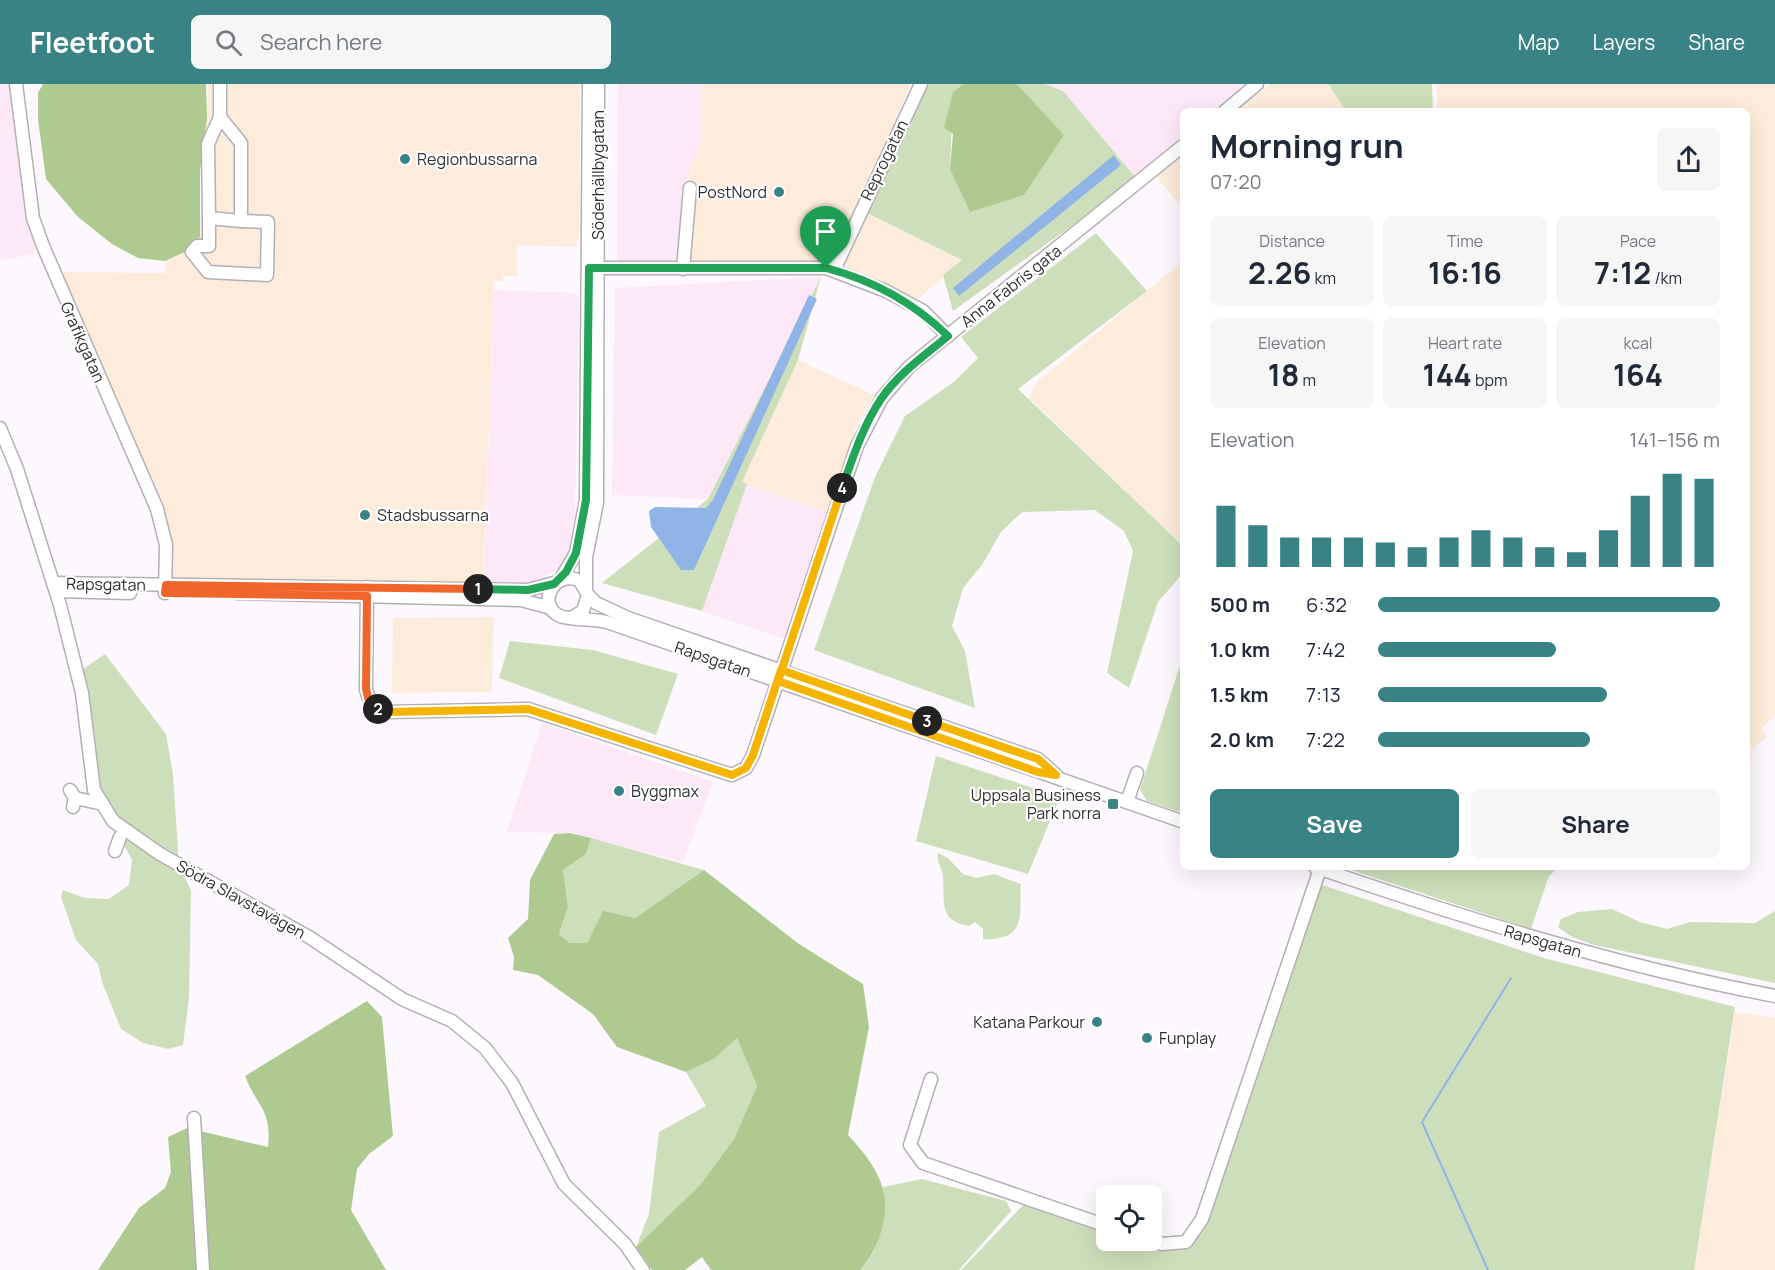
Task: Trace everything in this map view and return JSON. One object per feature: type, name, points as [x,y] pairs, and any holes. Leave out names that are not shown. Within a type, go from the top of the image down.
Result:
[{"type":"street","name":"Grafikgatan","points":[[16,84],[33,218],[60,292],[157,509],[166,545],[166,589]]},
{"type":"street","points":[[209,218],[268,222],[267,274],[208,272],[192,252],[197,246],[209,246],[208,144],[219,117],[220,84]]},
{"type":"street","name":"Söderhällbygatan","points":[[587,592],[586,557],[597,503],[589,84]]},
{"type":"street","name":"Söderhällbygatan","points":[[557,582],[576,553],[584,520],[598,84]]},
{"type":"street","name":"Reprogatan","points":[[834,270],[921,84]]},
{"type":"street","points":[[1229,108],[1257,84]]},
{"type":"street","points":[[219,117],[241,143],[241,221]]},
{"type":"street","name":"Anna Fabris gata","points":[[367,591],[366,689],[369,701],[386,712],[528,709],[732,775],[746,768],[753,755],[826,530],[866,426],[882,398],[909,367],[1180,148]]},
{"type":"street","points":[[683,268],[690,188]]},
{"type":"street","points":[[593,268],[834,270],[886,291],[923,311],[948,336]]},
{"type":"street","name":"Södra Slavstavägen","points":[[0,428],[17,469],[55,587],[82,693],[94,790],[113,821],[159,854],[309,937],[402,999],[452,1021],[485,1048],[512,1083],[564,1184],[625,1244],[643,1270]]},
{"type":"street","points":[[575,579],[587,592],[586,606],[573,617],[561,616],[551,608],[548,595],[557,582],[575,579]]},
{"type":"street","name":"Rapsgatan","points":[[55,587],[367,591],[528,590],[557,582]]},
{"type":"street","name":"Rapsgatan","points":[[367,591],[521,600],[551,608]]},
{"type":"street","name":"Rapsgatan","points":[[587,592],[596,603],[611,611],[779,676],[1038,772],[1056,775],[1180,821]]},
{"type":"street","name":"Rapsgatan","points":[[573,617],[607,622],[779,676]]},
{"type":"street","points":[[1127,802],[1137,773]]},
{"type":"street","points":[[73,798],[103,804]]},
{"type":"street","points":[[115,851],[120,837]]},
{"type":"street","points":[[1162,1244],[1186,1242],[1202,1219],[1317,870]]},
{"type":"street","name":"Rapsgatan","points":[[1324,870],[1543,942],[1656,971],[1775,996]]},
{"type":"street","points":[[931,1079],[910,1145],[923,1162],[1096,1222]]},
{"type":"street","points":[[194,1118],[203,1270]]},
{"type":"shaded area","points":[[0,84],[13,84],[35,254],[0,260]]},
{"type":"shaded area","points":[[208,84],[580,84],[579,234],[576,247],[517,245],[517,276],[503,276],[503,281],[494,281],[483,589],[166,585],[166,545],[53,272],[165,273],[165,261],[187,251],[200,237]]},
{"type":"shaded area","points":[[618,84],[702,84],[702,141],[688,173],[690,188],[683,264],[617,264]]},
{"type":"shaded area","points":[[702,84],[911,84],[833,265],[683,264],[690,188],[688,173],[702,141]]},
{"type":"shaded area","points":[[1045,84],[1257,84],[1229,108],[1180,108],[1180,146],[1137,179],[1063,91]]},
{"type":"shaded area","points":[[1270,84],[1328,84],[1344,108],[1239,108]]},
{"type":"shaded area","points":[[1436,84],[1775,84],[1775,716],[1761,728],[1767,737],[1750,750],[1750,108],[1438,108]]},
{"type":"shaded area","points":[[1180,153],[1180,205],[1154,174]]},
{"type":"shaded area","points":[[867,213],[962,260],[917,300],[889,284],[842,268]]},
{"type":"shaded area","points":[[1180,263],[1180,543],[1029,398],[1035,384]]},
{"type":"shaded area","points":[[821,277],[708,499],[612,495],[615,288]]},
{"type":"shaded area","points":[[494,290],[576,293],[579,299],[575,515],[568,551],[558,569],[540,579],[522,583],[484,582]]},
{"type":"shaded area","points":[[798,360],[874,395],[855,429],[828,512],[742,482]]},
{"type":"shaded area","points":[[747,484],[828,512],[785,639],[702,611]]},
{"type":"shaded area","points":[[494,617],[492,692],[392,693],[393,618]]},
{"type":"shaded area","points":[[542,723],[713,782],[683,862],[569,833],[507,832]]},
{"type":"shaded area","points":[[1735,1012],[1775,1018],[1775,1270],[1694,1270]]},
{"type":"green space","points":[[43,84],[206,84],[207,119],[200,170],[200,237],[187,251],[165,261],[138,258],[112,244],[78,217],[46,179],[38,119],[38,93]]},
{"type":"green space","points":[[928,84],[963,84],[953,92],[950,169],[1064,136],[1017,84],[1045,84],[1063,91],[1137,179],[953,311],[943,275],[962,260],[867,213]]},
{"type":"green space","points":[[963,84],[1017,84],[1064,135],[1024,195],[970,212],[950,169],[953,134],[944,128],[953,92]]},
{"type":"green space","points":[[1328,84],[1432,84],[1433,108],[1344,108]]},
{"type":"green space","points":[[1096,233],[1147,291],[1018,389],[1180,543],[1180,576],[1158,602],[1129,688],[1107,673],[1133,551],[1124,531],[1095,510],[1022,512],[1001,532],[982,565],[963,588],[952,626],[965,651],[975,708],[814,650],[875,477],[905,416],[955,381],[978,358],[961,337]]},
{"type":"green space","points":[[821,277],[798,360],[742,482],[828,512],[747,484],[702,611],[602,583],[708,499]]},
{"type":"green space","points":[[510,641],[593,650],[678,674],[656,735],[499,678]]},
{"type":"green space","points":[[105,654],[166,734],[173,774],[179,865],[191,891],[189,997],[183,1045],[168,1049],[143,1043],[121,1029],[102,982],[98,964],[76,940],[61,897],[63,890],[85,898],[109,899],[129,885],[132,860],[94,790],[77,673]]},
{"type":"green space","points":[[1180,665],[1180,812],[1147,801],[1140,790]]},
{"type":"green space","points":[[936,756],[1060,797],[1028,874],[916,841]]},
{"type":"green space","points":[[569,833],[591,838],[586,854],[563,870],[568,907],[559,934],[570,943],[587,943],[603,911],[635,918],[704,870],[799,944],[863,984],[869,1027],[848,1135],[876,1172],[882,1186],[885,1208],[878,1242],[860,1270],[711,1270],[702,1257],[685,1270],[652,1270],[636,1247],[700,1185],[734,1139],[757,1086],[737,1038],[714,1059],[686,1072],[617,1047],[593,1014],[538,975],[513,970],[514,957],[508,938],[528,919],[530,880],[554,834]]},
{"type":"green space","points":[[591,838],[704,870],[635,918],[603,912],[587,943],[570,943],[559,934],[568,907],[563,870],[586,854]]},
{"type":"green space","points":[[938,853],[948,858],[963,874],[977,878],[994,874],[1021,884],[1020,916],[1015,930],[1002,937],[983,939],[983,929],[975,922],[969,926],[959,923],[947,914]]},
{"type":"green space","points":[[1351,870],[1556,870],[1549,876],[1531,929]]},
{"type":"green space","points":[[1316,883],[1544,958],[1735,1007],[1694,1270],[961,1270],[1029,1199],[1096,1222],[1096,1251],[1162,1251],[1162,1241],[1186,1242],[1202,1219]]},
{"type":"green space","points":[[1612,909],[1640,922],[1667,929],[1690,922],[1755,923],[1775,911],[1775,983],[1594,945],[1572,937],[1558,927],[1561,919],[1578,912]]},
{"type":"green space","points":[[367,1001],[382,1017],[393,1136],[369,1154],[357,1169],[351,1210],[386,1270],[98,1270],[139,1208],[165,1188],[171,1172],[168,1137],[187,1128],[268,1147],[269,1134],[266,1116],[245,1076]]},
{"type":"green space","points":[[737,1038],[757,1086],[734,1139],[700,1185],[636,1247],[649,1214],[659,1132],[706,1106],[686,1072],[714,1059]]},
{"type":"green space","points":[[922,1179],[1006,1201],[1011,1211],[959,1270],[860,1270],[868,1261],[878,1242],[883,1210],[883,1187]]},
{"type":"water","points":[[1114,155],[1121,165],[959,296],[953,288]]},
{"type":"water","points":[[809,295],[817,299],[694,570],[681,570],[651,527],[649,511],[655,507],[706,508],[713,500]]},
{"type":"waterway","points":[[1488,1270],[1422,1122],[1511,978]]},
{"type":"place","name":"Regionbussarna","points":[[405,159]]},
{"type":"place","name":"PostNord","points":[[779,192]]},
{"type":"place","name":"Stadsbussarna","points":[[365,515]]},
{"type":"place","name":"Byggmax","points":[[619,791]]},
{"type":"place","name":"Uppsala Business Park norra","points":[[1113,804]]},
{"type":"place","name":"Katana Parkour","points":[[1097,1022]]},
{"type":"place","name":"Funplay","points":[[1147,1038]]},
{"type":"route","points":[[826,268],[589,268],[584,520],[572,564],[554,584],[528,590],[166,585],[165,593],[367,596],[366,689],[369,701],[376,708],[386,712],[528,709],[732,775],[746,768],[753,755],[781,670],[1038,759],[1056,775],[1038,772],[778,681],[781,670],[783,663],[790,640],[826,530],[866,426],[882,398],[909,367],[948,336],[923,311],[886,291],[826,268]]}]
